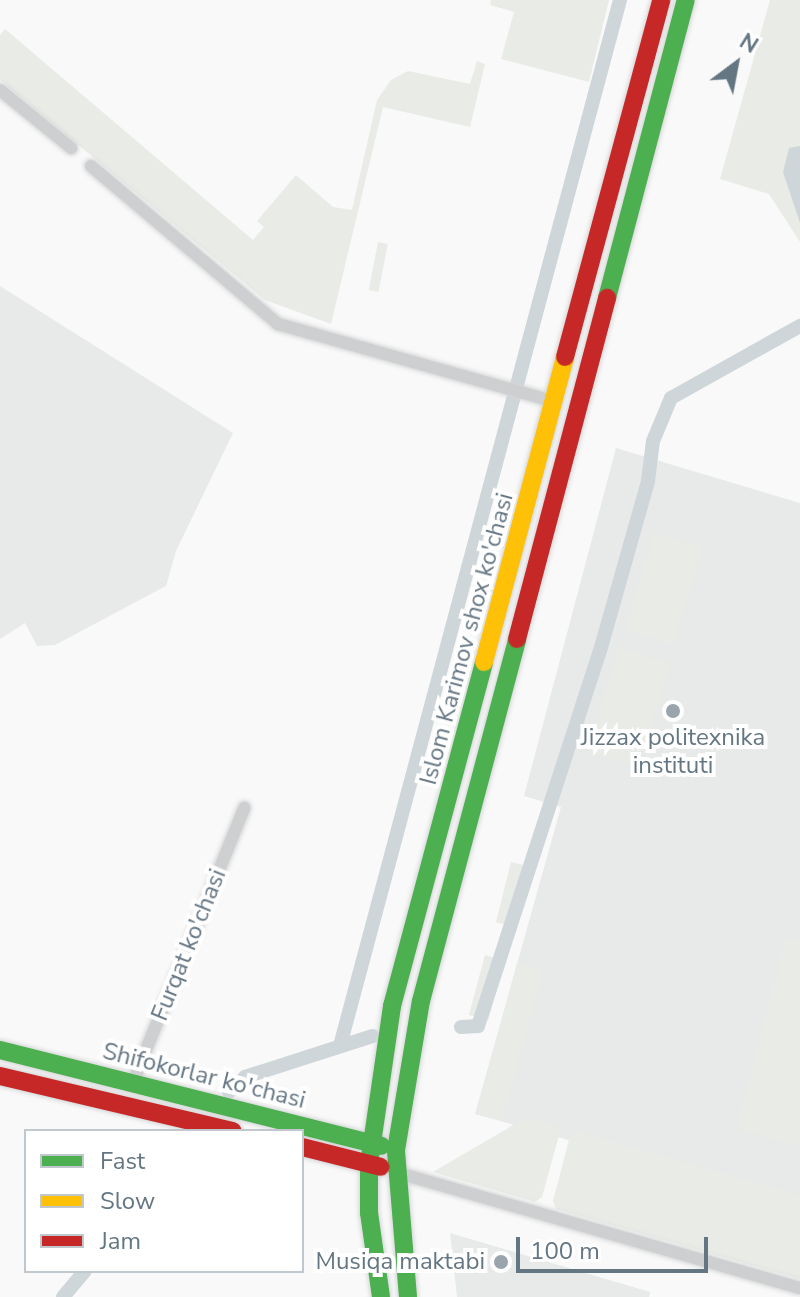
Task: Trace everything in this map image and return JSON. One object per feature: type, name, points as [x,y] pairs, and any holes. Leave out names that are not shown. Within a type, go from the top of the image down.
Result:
[{"type":"main road","name":"Islom Karimov shox ko'chasi","points":[[380,1297],[369,1213],[369,1164],[392,1006],[556,402],[661,0]]},
{"type":"main road","name":"Islom Karimov shox ko'chasi","points":[[408,1297],[395,1172],[421,1001],[686,0]]},
{"type":"main road","name":"Shifokorlar ko'chasi","points":[[0,1050],[396,1150]]},
{"type":"main road","name":"Shifokorlar ko'chasi","points":[[0,1076],[225,1129]]},
{"type":"main road","name":"Shifokorlar ko'chasi","points":[[304,1148],[395,1172]]},
{"type":"street","points":[[0,90],[71,148]]},
{"type":"street","points":[[91,166],[278,324],[556,402]]},
{"type":"street","name":"Furqat ko'chasi","points":[[133,1082],[244,808]]},
{"type":"street","points":[[395,1172],[800,1288]]},
{"type":"shaded area","points":[[491,0],[609,0],[589,82],[501,59],[514,12],[490,5]]},
{"type":"shaded area","points":[[770,0],[800,0],[800,242],[769,194],[720,179]]},
{"type":"shaded area","points":[[5,29],[253,240],[264,227],[257,221],[296,175],[333,207],[352,210],[377,100],[391,80],[408,71],[470,84],[477,61],[485,64],[470,127],[383,107],[331,324],[265,300],[0,80],[0,35]]},
{"type":"shaded area","points":[[800,146],[800,223],[783,172],[789,148]]},
{"type":"shaded area","points":[[378,242],[388,244],[378,292],[369,290]]},
{"type":"shaded area","points":[[0,286],[233,433],[176,551],[166,586],[55,645],[37,646],[25,623],[0,639]]},
{"type":"shaded area","points":[[616,448],[800,503],[800,1197],[683,1172],[475,1114],[561,807],[524,796]]},
{"type":"shaded area","points":[[654,533],[703,548],[673,644],[624,630]]},
{"type":"shaded area","points":[[619,648],[671,664],[639,767],[587,751]]},
{"type":"shaded area","points":[[511,862],[531,867],[516,927],[496,922]]},
{"type":"shaded area","points":[[786,937],[800,940],[800,1146],[737,1129]]},
{"type":"shaded area","points":[[485,955],[504,960],[488,1020],[469,1015]]},
{"type":"shaded area","points":[[517,963],[538,969],[542,976],[502,1120],[477,1114]]},
{"type":"shaded area","points":[[527,1117],[561,1128],[542,1197],[535,1202],[433,1172]]},
{"type":"shaded area","points":[[578,1132],[800,1195],[800,1279],[556,1209],[553,1201],[570,1136]]},
{"type":"shaded area","name":"Musiqa maktabi","points":[[450,1233],[650,1292],[649,1297],[457,1297]]},
{"type":"waterway","points":[[341,1042],[620,0]]},
{"type":"waterway","points":[[461,1027],[478,1026],[600,651],[648,481],[653,441],[671,398],[800,326]]},
{"type":"waterway","points":[[229,1092],[245,1077],[373,1036]]},
{"type":"waterway","points":[[63,1297],[83,1273]]},
{"type":"traffic: fast","points":[[607,298],[686,0]]},
{"type":"traffic: fast","points":[[408,1297],[396,1150],[421,1001],[517,639]]},
{"type":"traffic: fast","points":[[381,1297],[369,1213],[369,1164],[392,1006],[484,662]]},
{"type":"traffic: fast","points":[[0,1050],[381,1146]]},
{"type":"traffic: slow","points":[[484,662],[565,357]]},
{"type":"traffic: jam","points":[[565,357],[661,0]]},
{"type":"traffic: jam","points":[[517,639],[607,298]]},
{"type":"traffic: jam","points":[[0,1076],[225,1129]]},
{"type":"traffic: jam","points":[[304,1148],[381,1167]]},
{"type":"place","name":"Jizzax politexnika instituti","points":[[673,711]]},
{"type":"place","name":"Musiqa maktabi","points":[[501,1262]]}]
